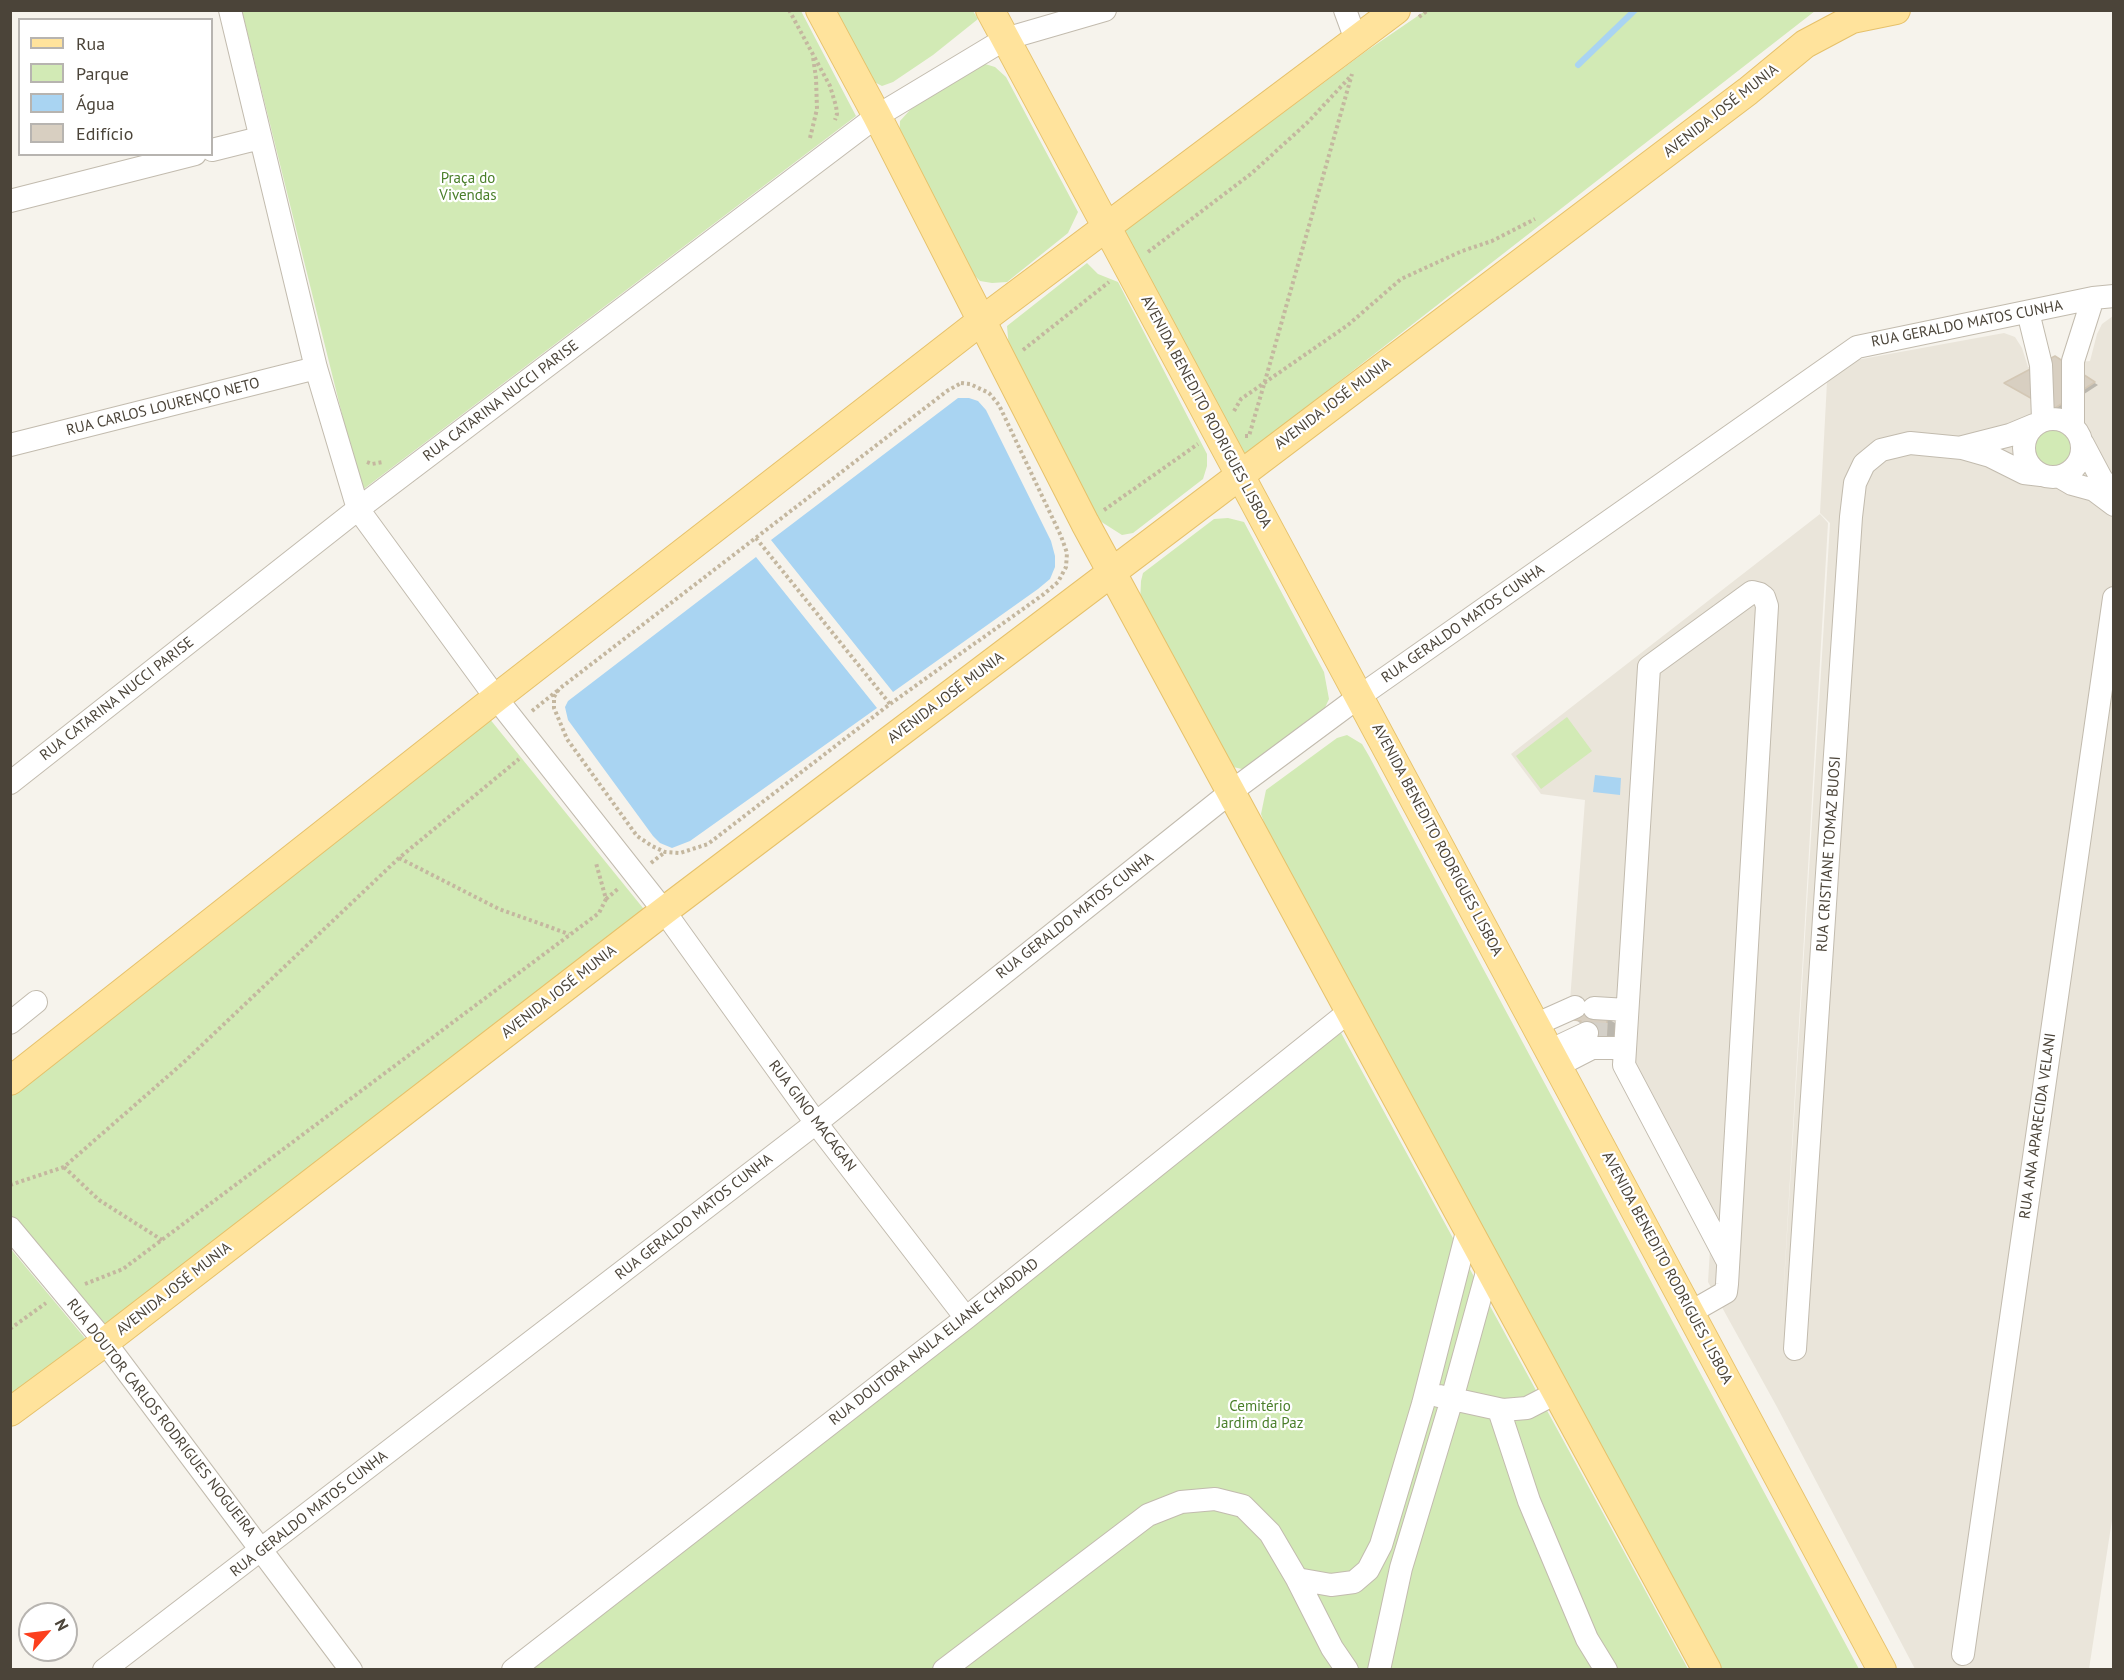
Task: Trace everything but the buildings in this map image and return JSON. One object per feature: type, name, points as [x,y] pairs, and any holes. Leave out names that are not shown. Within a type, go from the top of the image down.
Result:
[{"type":"main road","points":[[820,10],[877,116],[1085,523],[1707,1670]]},
{"type":"main road","name":"AVENIDA BENEDITO RODRIGUES LISBOA","points":[[990,10],[1128,267],[1223,427],[1240,475],[1555,1057],[1882,1670]]},
{"type":"main road","name":"AVENIDA JOSÉ MUNIA","points":[[10,1412],[105,1342],[664,911],[1748,91],[1805,44],[1852,19],[1896,10]]},
{"type":"main road","points":[[10,1081],[495,698],[981,321],[1107,227],[1357,53],[1403,17]]},
{"type":"street","name":"RUA GINO MACAGAN","points":[[230,10],[316,368],[358,509],[495,698],[664,911],[816,1123],[966,1318]]},
{"type":"street","name":"RUA CATARINA NUCCI PARISE","points":[[10,783],[358,509],[877,116],[1005,39],[1105,10]]},
{"type":"street","points":[[1345,10],[1357,53]]},
{"type":"street","points":[[213,150],[260,138]]},
{"type":"street","points":[[10,201],[187,156]]},
{"type":"street","points":[[2050,476],[2069,473],[2077,465],[2082,455],[2078,435],[2073,358],[2103,297]]},
{"type":"street","name":"RUA GERALDO MATOS CUNHA","points":[[104,1670],[816,1123],[1232,791],[1360,696],[1857,347],[2103,297]]},
{"type":"street","points":[[2028,312],[2040,358],[2038,422]]},
{"type":"street","points":[[2040,358],[2050,355],[2073,358]]},
{"type":"street","name":"RUA CARLOS LOURENÇO NETO","points":[[10,445],[316,368]]},
{"type":"street","points":[[2114,495],[2089,458],[2078,435],[2064,420],[2054,418],[2038,422],[2026,434],[2023,446],[2025,457],[2031,468],[2094,490],[2114,505]]},
{"type":"street","name":"RUA CRISTIANE TOMAZ BUOSI","points":[[1962,448],[2010,435],[2038,422]]},
{"type":"street","name":"RUA CRISTIANE TOMAZ BUOSI","points":[[1795,1349],[1855,483],[1864,464],[1881,450],[1910,443],[1962,448],[1990,456],[2024,472],[2050,476]]},
{"type":"street","points":[[1555,1057],[1592,1048],[1610,1039],[1627,1010],[1649,667],[1747,594],[1756,592],[1764,597],[1767,606],[1726,1292],[1691,1312]]},
{"type":"street","name":"RUA ANA APARECIDA VELANI","points":[[1963,1654],[2114,598]]},
{"type":"street","points":[[10,1023],[36,1002]]},
{"type":"street","points":[[1537,1024],[1584,1007],[1627,1010]]},
{"type":"street","name":"RUA DOUTORA NAJLA ELIANE CHADDAD","points":[[513,1670],[966,1318],[1351,1010]]},
{"type":"street","points":[[1610,1039],[1728,1262]]},
{"type":"street","points":[[1707,1222],[1717,1227],[1722,1226],[1731,1215]]},
{"type":"street","name":"RUA DOUTOR CARLOS RODRIGUES NOGUEIRA","points":[[10,1228],[105,1342],[351,1670]]},
{"type":"street","points":[[1297,1579],[1331,1585],[1354,1582],[1368,1570],[1381,1545],[1426,1392],[1468,1228]]},
{"type":"street","points":[[1379,1670],[1401,1568],[1452,1399],[1489,1265]]},
{"type":"street","points":[[1426,1392],[1499,1410],[1527,1408],[1558,1392]]},
{"type":"street","points":[[1499,1410],[1529,1501],[1587,1639],[1606,1670]]},
{"type":"street","points":[[944,1670],[1148,1515],[1181,1502],[1215,1499],[1243,1506],[1269,1533],[1297,1579],[1332,1648],[1347,1670]]},
{"type":"path","points":[[789,10],[834,97],[837,114],[831,127]]},
{"type":"path","points":[[1403,17],[1428,10]]},
{"type":"path","points":[[1223,427],[1242,436],[1249,436],[1357,53]]},
{"type":"path","points":[[812,54],[816,78],[817,109],[814,129],[808,145],[816,139]]},
{"type":"path","points":[[1005,364],[1252,172],[1308,122],[1352,74]]},
{"type":"path","points":[[1066,553],[1081,535],[1085,523],[1223,427],[1240,399],[1348,325],[1401,279],[1462,251],[1492,241],[1544,215]]},
{"type":"path","points":[[961,383],[970,384],[989,393],[999,405],[1056,523],[1066,553],[1066,567],[1058,582],[1044,594],[890,704],[708,844],[680,853],[665,852],[637,836],[567,739],[556,714],[554,697],[560,689],[756,538],[947,391],[961,383]]},
{"type":"path","points":[[365,460],[372,464],[382,463],[389,459]]},
{"type":"path","points":[[756,538],[890,704]]},
{"type":"path","points":[[10,1185],[64,1167],[183,1064],[399,858],[522,756]]},
{"type":"path","points":[[399,858],[499,909],[569,935]]},
{"type":"path","points":[[10,1329],[64,1293],[123,1269],[599,913],[606,899],[595,860]]},
{"type":"path","points":[[64,1167],[99,1200],[162,1240]]},
{"type":"shaded area","points":[[2113,316],[2114,1507],[2089,1669],[1915,1669],[1777,1407],[1708,1282],[1710,1249],[1582,1003],[1570,1001],[1585,800],[1541,794],[1511,754],[1820,514],[1828,523],[1781,1334],[1830,523],[1820,513],[1827,382],[1851,361],[2004,333],[2015,337],[2022,348],[2028,367],[2090,361],[2102,324]]},
{"type":"green space","name":"Praça do Vivendas","points":[[242,11],[801,11],[856,116],[361,491]]},
{"type":"green space","points":[[827,11],[973,11],[978,19],[933,55],[893,82],[882,86],[861,75]]},
{"type":"green space","points":[[1425,11],[1815,11],[1242,457],[1123,232],[1365,52]]},
{"type":"green space","points":[[985,64],[995,67],[1006,77],[1078,212],[1068,233],[1007,282],[992,283],[980,281],[972,273],[899,141],[900,121],[910,110],[971,65]]},
{"type":"green space","points":[[1087,263],[1098,274],[1118,282],[1207,454],[1207,466],[1203,479],[1133,533],[1122,535],[1100,521],[1009,349],[1007,326]]},
{"type":"green space","points":[[2052,426],[2067,432],[2073,447],[2067,462],[2052,468],[2037,462],[2031,447],[2037,432]]},
{"type":"green space","points":[[1228,518],[1244,522],[1324,672],[1329,699],[1321,716],[1254,767],[1242,769],[1233,767],[1140,603],[1143,573],[1214,519]]},
{"type":"green space","points":[[1567,717],[1592,751],[1541,789],[1516,756]]},
{"type":"green space","points":[[489,718],[647,913],[105,1331],[11,1217],[11,1094]]},
{"type":"green space","points":[[1347,735],[1362,744],[1369,756],[1859,1669],[1717,1669],[1267,831],[1261,814],[1266,790],[1337,738]]},
{"type":"green space","name":"Cemitério Jardim da Paz","points":[[1340,1031],[1688,1669],[529,1670]]},
{"type":"green space","points":[[10,1248],[89,1343],[10,1398]]},
{"type":"water","points":[[958,398],[978,401],[986,410],[1051,541],[1055,567],[1050,579],[1038,589],[893,692],[771,540]]},
{"type":"water","points":[[756,557],[877,708],[690,841],[672,848],[660,843],[653,836],[568,720],[565,707],[568,701]]},
{"type":"water","points":[[1595,775],[1621,778],[1620,795],[1593,792]]},
{"type":"waterway","points":[[1578,65],[1635,10]]},
{"type":"tunnel","points":[[1587,1033],[1607,1034]]}]
